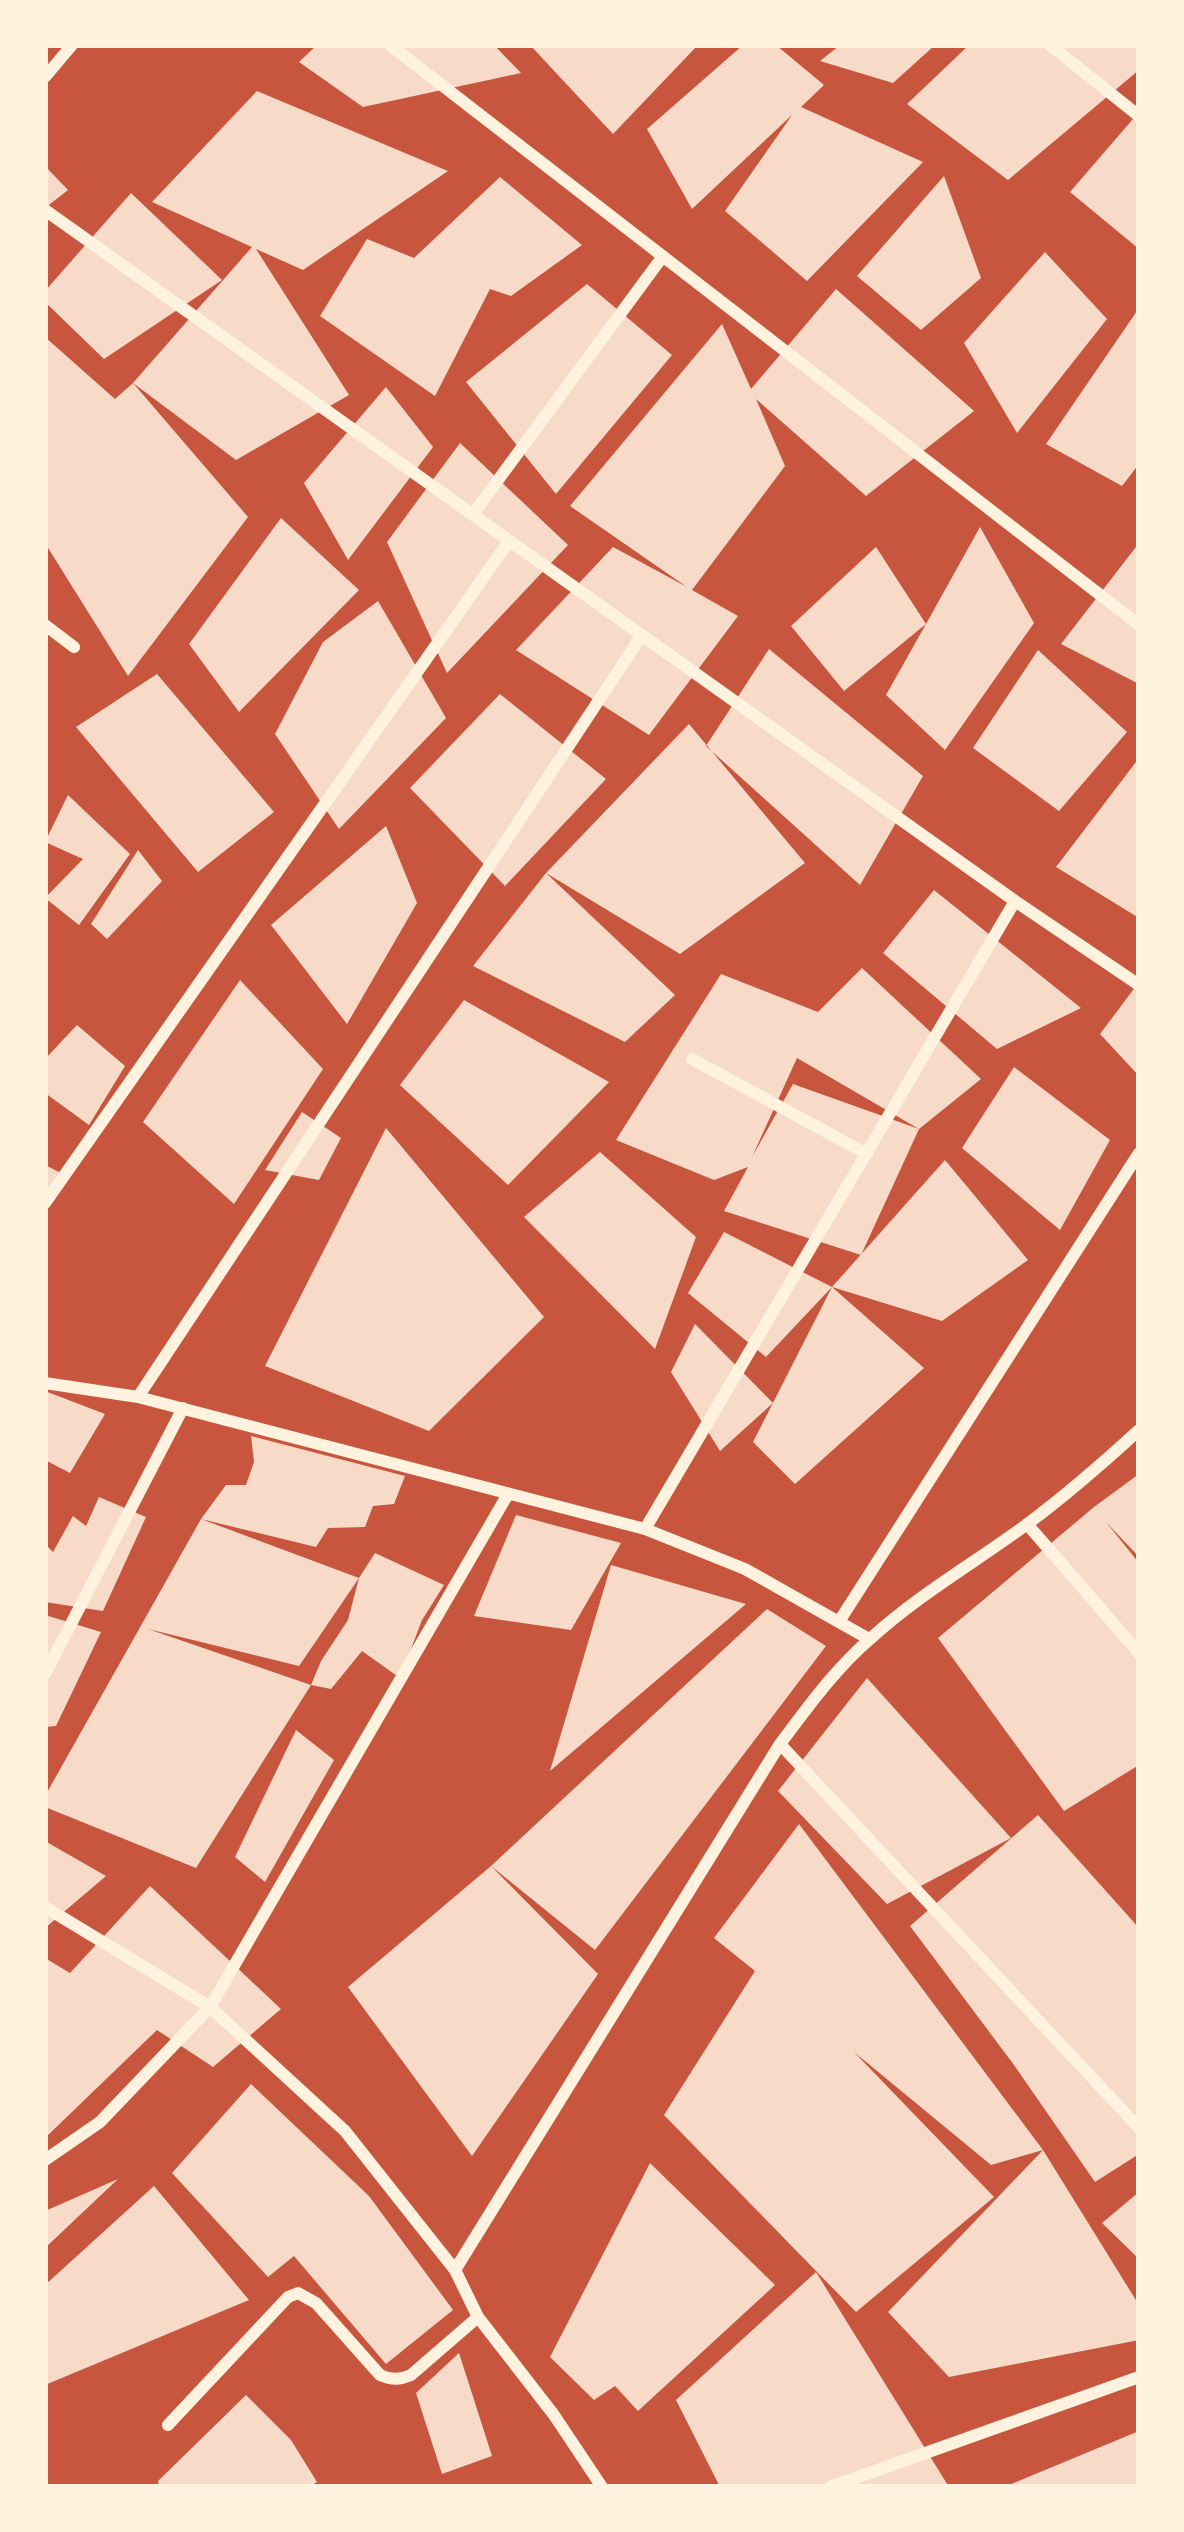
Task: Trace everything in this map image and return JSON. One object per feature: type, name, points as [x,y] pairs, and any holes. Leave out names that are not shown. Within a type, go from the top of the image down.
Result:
[{"type":"street","points":[[45,77],[72,45]]},
{"type":"street","points":[[390,45],[1139,625]]},
{"type":"street","points":[[1050,45],[1139,116]]},
{"type":"street","points":[[45,210],[1139,985]]},
{"type":"street","points":[[472,514],[663,256]]},
{"type":"street","points":[[45,1203],[509,541]]},
{"type":"street","points":[[45,625],[74,647]]},
{"type":"street","points":[[138,1396],[642,635]]},
{"type":"street","points":[[645,1529],[1015,901]]},
{"type":"street","points":[[692,1059],[867,1154]]},
{"type":"street","points":[[840,1620],[1139,1153]]},
{"type":"street","points":[[45,1383],[138,1396],[645,1529],[746,1569],[869,1639]]},
{"type":"street","points":[[45,1674],[183,1408]]},
{"type":"street","points":[[454,2270],[780,1744],[831,1678],[869,1639],[935,1586],[1027,1524],[1139,1430]]},
{"type":"street","points":[[45,2160],[100,2122],[211,2007],[508,1493]]},
{"type":"street","points":[[1027,1524],[1139,1652]]},
{"type":"street","points":[[780,1744],[1139,2128]]},
{"type":"street","points":[[45,1906],[211,2007],[345,2131],[454,2270],[478,2317],[554,2415],[602,2487]]},
{"type":"street","points":[[168,2425],[288,2297],[298,2293],[316,2303],[380,2375],[390,2379],[411,2375],[478,2317]]},
{"type":"street","points":[[830,2487],[1139,2378]]},
{"type":"building","points":[[317,45],[494,45],[521,73],[363,107],[299,62]]},
{"type":"building","points":[[530,45],[698,45],[613,134]]},
{"type":"building","points":[[743,45],[776,45],[824,85],[801,107],[923,162],[807,281],[725,211],[792,115],[692,209],[647,129]]},
{"type":"building","points":[[840,45],[935,45],[893,83],[820,61]]},
{"type":"building","points":[[969,45],[1139,45],[1139,70],[1008,180],[907,104]]},
{"type":"building","points":[[257,91],[448,171],[303,270],[256,249],[349,395],[236,460],[133,383],[252,247],[152,202]]},
{"type":"building","points":[[1139,112],[1139,249],[1070,192]]},
{"type":"building","points":[[45,166],[68,190],[45,208]]},
{"type":"building","points":[[944,176],[981,278],[921,330],[857,276]]},
{"type":"building","points":[[500,177],[582,245],[511,296],[490,289],[435,396],[320,316],[367,239],[414,258]]},
{"type":"building","points":[[131,193],[222,280],[104,359],[45,302],[45,291]]},
{"type":"building","points":[[1045,252],[1107,319],[1017,433],[964,343]]},
{"type":"building","points":[[587,284],[672,355],[556,494],[466,382]]},
{"type":"building","points":[[836,289],[974,411],[866,496],[756,399],[785,466],[692,590],[738,616],[649,735],[516,650],[613,547],[687,587],[570,506],[722,324],[751,389]]},
{"type":"building","points":[[1139,308],[1139,464],[1122,486],[1046,444]]},
{"type":"building","points":[[45,337],[115,399],[133,383],[248,517],[128,676],[45,543]]},
{"type":"building","points":[[386,387],[433,447],[348,560],[304,483]]},
{"type":"building","points":[[460,443],[568,545],[447,673],[387,542]]},
{"type":"building","points":[[281,518],[359,590],[239,712],[189,644]]},
{"type":"building","points":[[980,527],[1034,623],[945,750],[886,695]]},
{"type":"building","points":[[1139,543],[1139,684],[1061,644]]},
{"type":"building","points":[[876,547],[926,624],[844,691],[791,626]]},
{"type":"building","points":[[378,601],[446,718],[339,829],[275,734],[323,642]]},
{"type":"building","points":[[769,649],[923,776],[860,885],[706,746]]},
{"type":"building","points":[[1038,650],[1127,732],[1059,811],[973,748]]},
{"type":"building","points":[[157,674],[274,812],[198,872],[76,727]]},
{"type":"building","points":[[500,694],[606,779],[505,886],[410,788]]},
{"type":"building","points":[[689,724],[805,863],[680,954],[546,873]]},
{"type":"building","points":[[1139,758],[1139,918],[1056,867]]},
{"type":"building","points":[[68,795],[130,854],[79,925],[45,898],[83,859],[45,842]]},
{"type":"building","points":[[386,826],[417,903],[347,1024],[271,925]]},
{"type":"building","points":[[138,850],[162,881],[107,939],[91,924]]},
{"type":"building","points":[[546,873],[675,995],[625,1042],[473,966]]},
{"type":"building","points":[[934,890],[1081,1008],[997,1049],[883,953]]},
{"type":"building","points":[[862,968],[981,1079],[919,1129],[861,1255],[724,1211],[748,1167],[714,1180],[616,1140],[721,974],[818,1012]],"holes":[[[797,1058],[919,1129],[793,1084],[752,1157]]]},
{"type":"building","points":[[240,980],[323,1069],[234,1204],[143,1122]]},
{"type":"building","points":[[1139,982],[1139,1076],[1100,1034]]},
{"type":"building","points":[[464,1000],[609,1082],[508,1185],[400,1085]]},
{"type":"building","points":[[77,1025],[125,1066],[89,1125],[45,1093],[45,1059]]},
{"type":"building","points":[[1014,1067],[1110,1140],[1060,1230],[962,1148]]},
{"type":"building","points":[[302,1112],[341,1138],[319,1180],[265,1170]]},
{"type":"building","points":[[386,1128],[544,1317],[429,1431],[265,1366]]},
{"type":"building","points":[[600,1152],[696,1237],[655,1349],[524,1217]]},
{"type":"building","points":[[945,1160],[1028,1260],[942,1321],[832,1287]]},
{"type":"building","points":[[45,1165],[65,1175],[45,1198]]},
{"type":"building","points":[[724,1232],[832,1287],[766,1357],[688,1293]]},
{"type":"building","points":[[832,1287],[924,1368],[795,1484],[753,1442]]},
{"type":"building","points":[[695,1324],[773,1403],[720,1451],[671,1372]]},
{"type":"building","points":[[45,1391],[105,1414],[70,1473],[45,1460]]},
{"type":"building","points":[[251,1436],[405,1476],[394,1504],[373,1506],[365,1527],[328,1528],[316,1547],[201,1519],[226,1485],[246,1485],[254,1462]]},
{"type":"building","points":[[1139,1474],[1139,1557],[1106,1522],[1139,1563],[1139,1765],[1064,1811],[938,1638]]},
{"type":"building","points":[[99,1497],[146,1517],[103,1611],[45,1602],[45,1544],[53,1552],[73,1516],[86,1526]]},
{"type":"building","points":[[516,1515],[621,1543],[571,1630],[474,1616]]},
{"type":"building","points":[[201,1519],[359,1578],[299,1666],[148,1629],[311,1685],[196,1868],[45,1807],[45,1796]]},
{"type":"building","points":[[375,1553],[444,1585],[422,1620],[400,1678],[362,1651],[331,1689],[311,1685],[348,1620],[359,1578]]},
{"type":"building","points":[[611,1565],[746,1604],[550,1771]]},
{"type":"building","points":[[767,1609],[826,1646],[595,1950],[491,1866]]},
{"type":"building","points":[[45,1615],[101,1632],[56,1726],[45,1727]]},
{"type":"building","points":[[867,1678],[1011,1838],[887,1904],[778,1791]]},
{"type":"building","points":[[296,1730],[334,1760],[265,1882],[235,1857]]},
{"type":"building","points":[[1038,1815],[1139,1928],[1139,2154],[1095,2182],[910,1926]]},
{"type":"building","points":[[799,1824],[1043,2150],[991,2165],[854,2052],[994,2197],[856,2312],[664,2115],[755,1971],[714,1938]]},
{"type":"building","points":[[45,1841],[106,1876],[45,1928]]},
{"type":"building","points":[[491,1866],[598,1974],[472,2156],[348,1987]]},
{"type":"building","points":[[150,1886],[281,2009],[213,2067],[157,2030],[45,2138],[45,1958],[70,1973]]},
{"type":"building","points":[[251,2084],[369,2196],[453,2310],[386,2364],[294,2256],[268,2277],[172,2173]]},
{"type":"building","points":[[1043,2150],[1139,2305],[1139,2340],[949,2377],[888,2312]]},
{"type":"building","points":[[650,2163],[775,2285],[638,2411],[615,2386],[594,2400],[550,2357]]},
{"type":"building","points":[[118,2179],[45,2248],[45,2211]]},
{"type":"building","points":[[154,2186],[249,2300],[45,2385],[45,2285]]},
{"type":"building","points":[[1139,2192],[1139,2259],[1102,2223]]},
{"type":"building","points":[[816,2272],[949,2487],[720,2487],[676,2400]]},
{"type":"building","points":[[459,2353],[492,2456],[442,2474],[416,2393]]},
{"type":"building","points":[[246,2395],[291,2440],[317,2482],[309,2487],[159,2487],[158,2481]]},
{"type":"building","points":[[1139,2431],[1139,2487],[1004,2487]]}]
